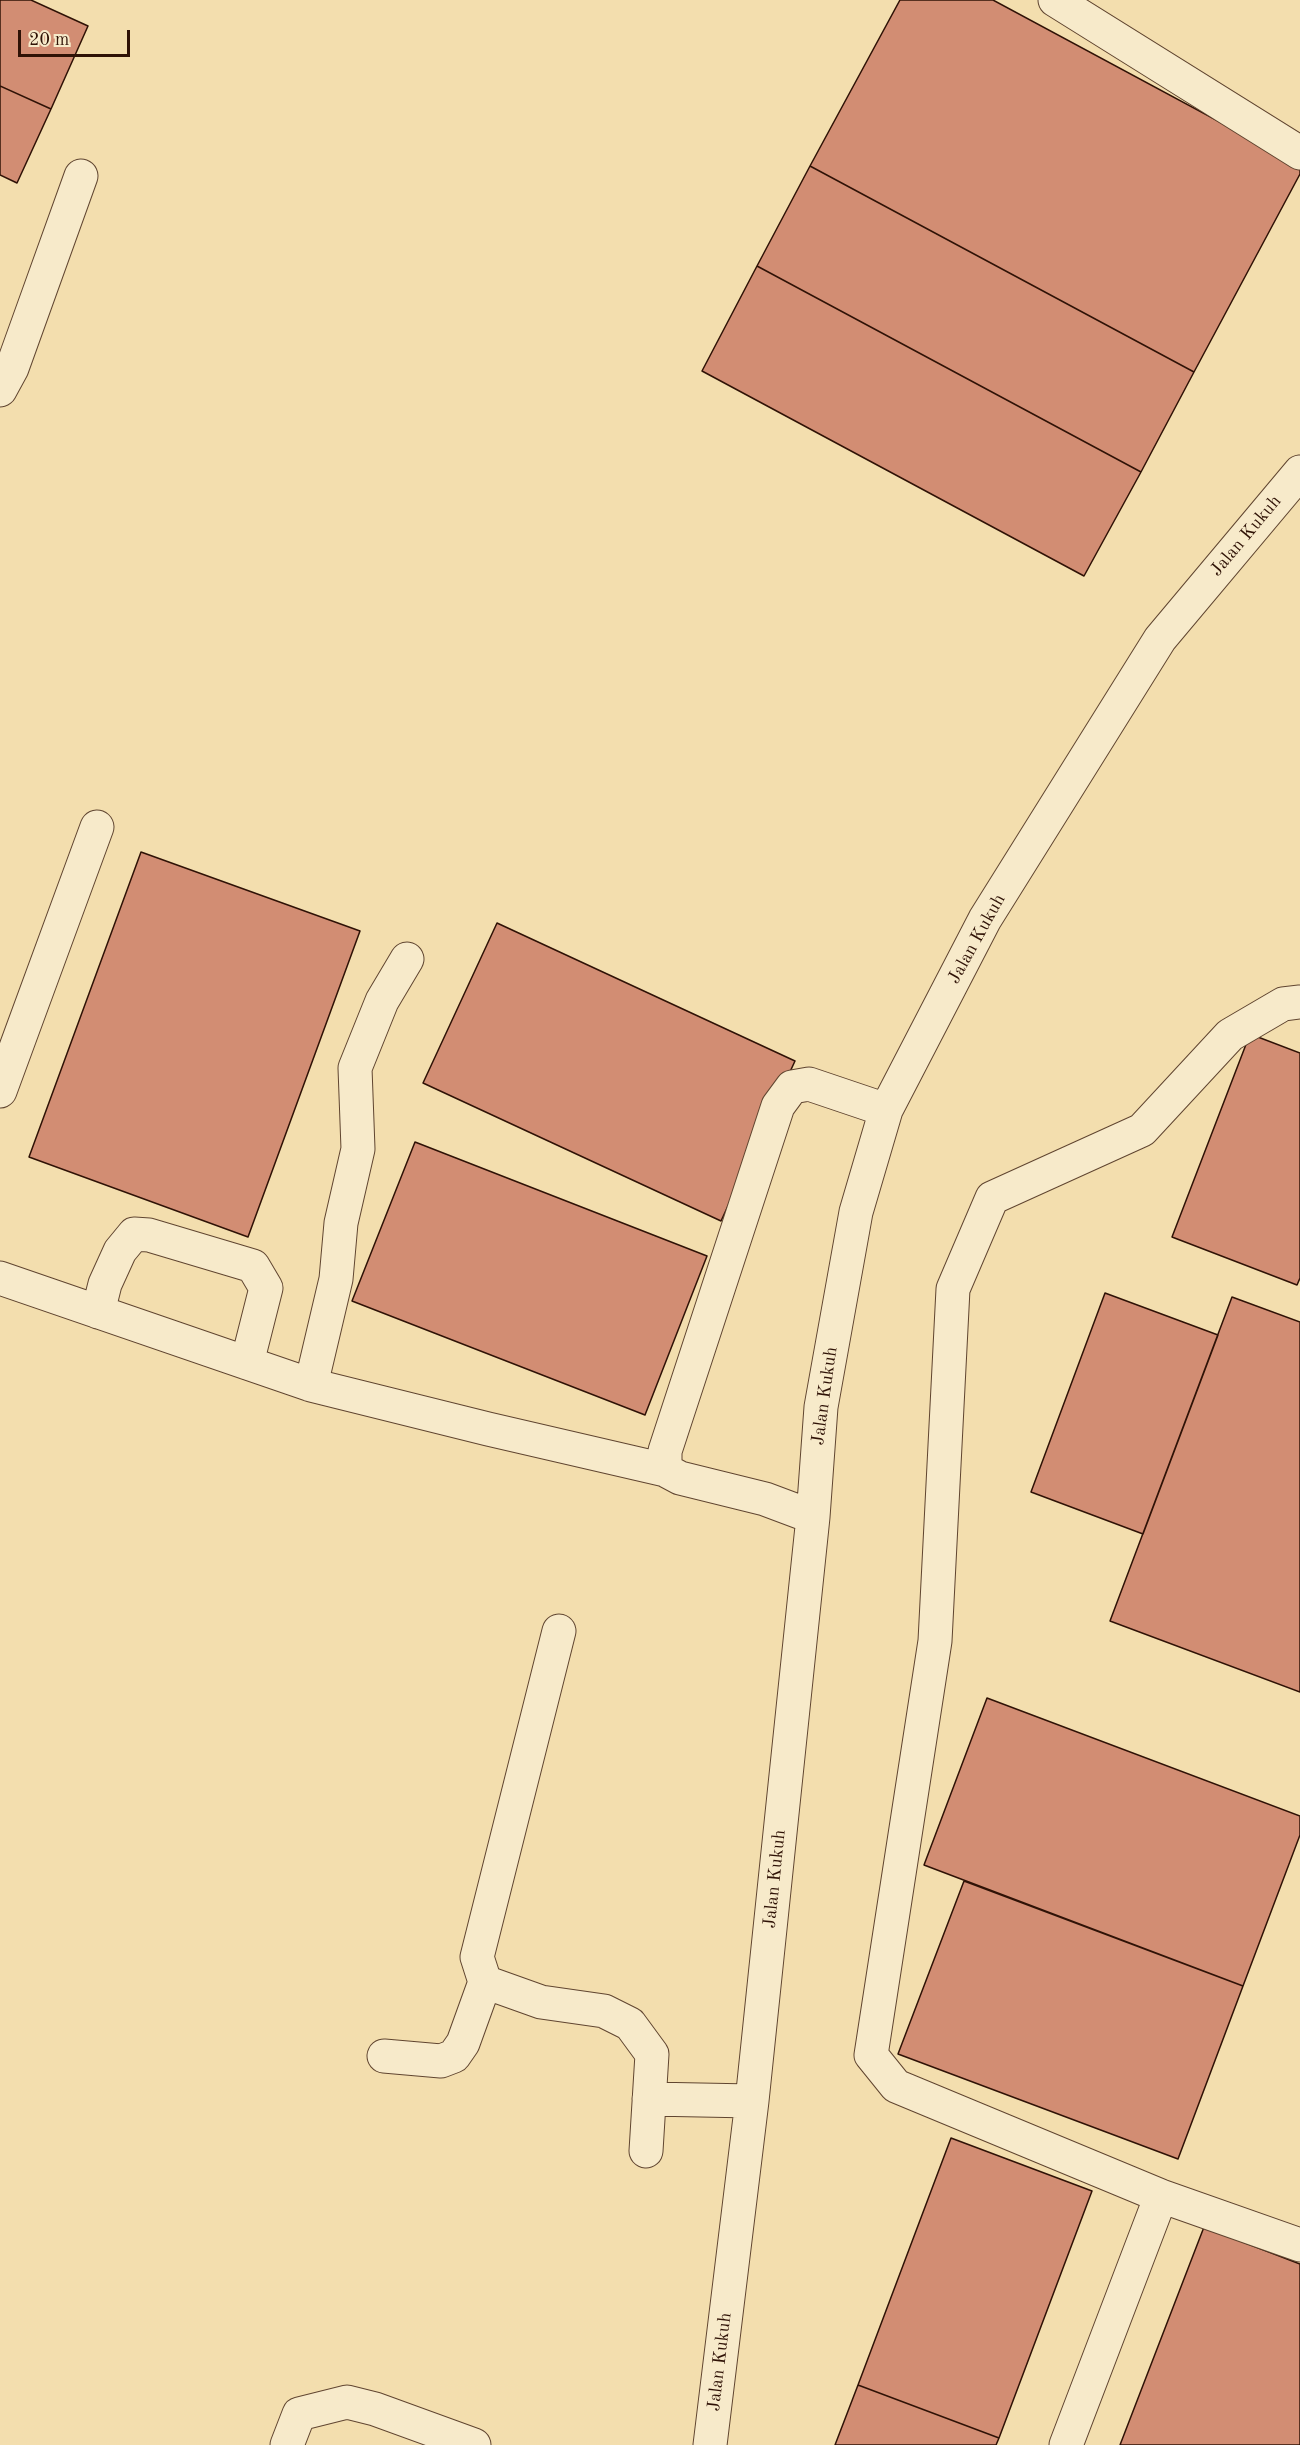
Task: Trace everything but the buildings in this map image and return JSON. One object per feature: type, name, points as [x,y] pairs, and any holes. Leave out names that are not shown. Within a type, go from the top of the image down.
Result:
[{"type":"street","points":[[1055,0],[1300,153]]},
{"type":"street","points":[[0,390],[12,368],[81,176]]},
{"type":"street","name":"Jalan Kukuh","points":[[710,2445],[752,2101],[813,1516],[823,1396],[856,1212],[886,1110],[985,920],[1160,639],[1300,472]]},
{"type":"street","points":[[0,1091],[97,827]]},
{"type":"street","points":[[311,1385],[336,1279],[341,1223],[358,1149],[355,1068],[382,1000],[408,959]]},
{"type":"street","points":[[1300,1002],[1283,1004],[1230,1035],[1142,1130],[992,1198],[953,1289],[935,1641],[871,2055],[896,2086],[1161,2196],[1300,2245]]},
{"type":"street","points":[[665,1470],[665,1451],[778,1106],[792,1087],[809,1084],[886,1110]]},
{"type":"street","points":[[98,1312],[105,1284],[120,1251],[134,1234],[149,1235],[253,1266],[266,1288],[247,1363]]},
{"type":"street","points":[[0,1278],[311,1385],[665,1470],[680,1478],[765,1499],[813,1516]]},
{"type":"street","points":[[384,2055],[441,2061],[454,2056],[463,2043],[485,1982],[477,1957],[558,1631]]},
{"type":"street","points":[[485,1982],[541,2002],[604,2011],[630,2024],[652,2054],[646,2151]]},
{"type":"street","points":[[649,2099],[752,2101]]},
{"type":"street","points":[[1066,2445],[1161,2196]]},
{"type":"street","points":[[286,2445],[298,2414],[347,2402],[375,2409],[474,2445]]}]
